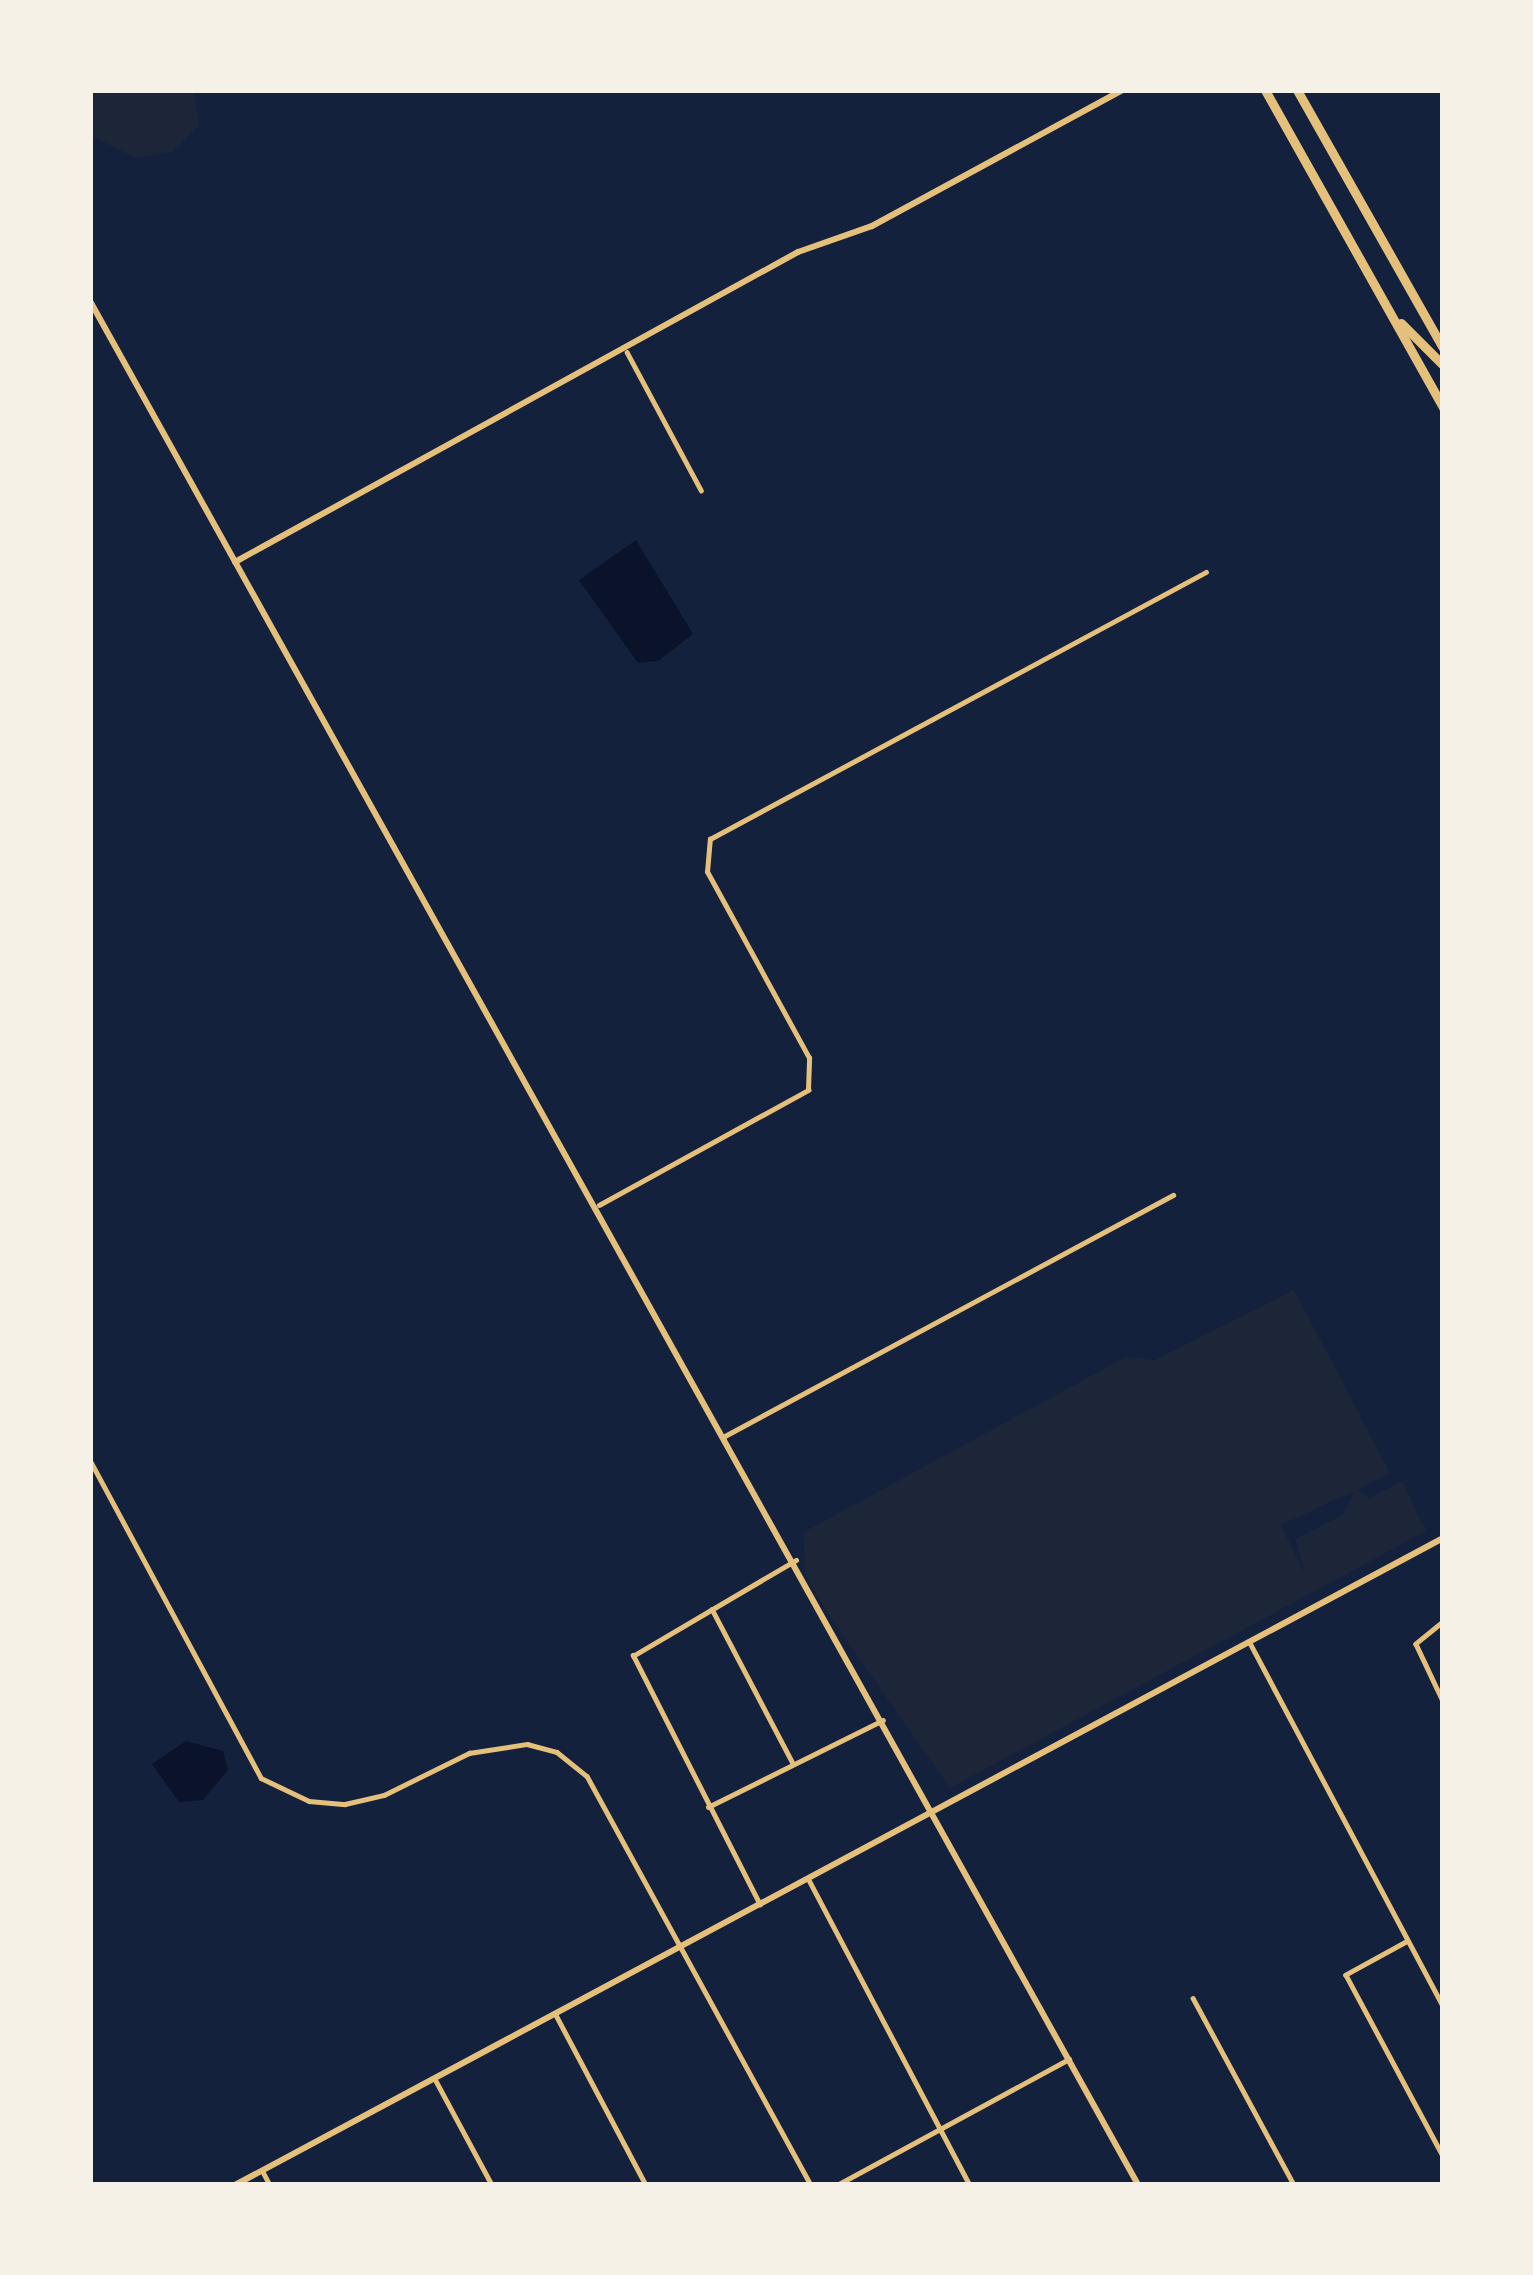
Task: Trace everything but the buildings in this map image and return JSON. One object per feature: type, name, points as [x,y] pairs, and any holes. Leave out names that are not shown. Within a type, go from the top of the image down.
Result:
[{"type":"highway","points":[[1264,90],[1443,407]]},
{"type":"highway","points":[[1297,90],[1443,348]]},
{"type":"highway","points":[[1383,300],[1443,365]]},
{"type":"street","points":[[235,562],[627,352],[764,270],[872,226],[1123,90]]},
{"type":"street","points":[[90,301],[599,1205],[1138,2185]]},
{"type":"street","points":[[627,352],[701,490]]},
{"type":"street","points":[[599,1205],[808,1090],[808,1058],[707,872],[710,839],[1206,572]]},
{"type":"street","points":[[723,1437],[1173,1195]]},
{"type":"street","points":[[90,1460],[262,1778],[310,1802],[345,1804],[384,1795],[496,1745],[557,1752],[587,1776],[614,1815],[812,2185]]},
{"type":"street","points":[[235,2185],[1443,1538]]},
{"type":"street","points":[[760,1905],[633,1669],[641,1646],[796,1560]]},
{"type":"street","points":[[711,1608],[794,1762]]},
{"type":"street","points":[[1443,1622],[1417,1645],[1443,1701]]},
{"type":"street","points":[[1249,1641],[1443,2006]]},
{"type":"street","points":[[708,1807],[883,1720]]},
{"type":"street","points":[[809,1880],[970,2185]]},
{"type":"street","points":[[1408,1941],[1346,1975],[1443,2156]]},
{"type":"street","points":[[1192,1998],[1294,2185]]},
{"type":"street","points":[[554,2012],[646,2185]]},
{"type":"street","points":[[837,2185],[1069,2059]]},
{"type":"street","points":[[434,2078],[492,2185]]},
{"type":"street","points":[[262,2170],[270,2185]]},
{"type":"shaded area","points":[[90,90],[194,90],[199,126],[172,152],[136,158],[90,135]]},
{"type":"shaded area","points":[[636,540],[693,634],[658,661],[638,663],[579,580]]},
{"type":"shaded area","points":[[1294,1290],[1390,1473],[1357,1490],[1370,1498],[1402,1481],[1426,1531],[950,1788],[826,1611],[805,1574],[804,1532],[1126,1357],[1155,1360]],"holes":[[[1354,1491],[1344,1514],[1296,1539],[1304,1573],[1281,1525]]]},
{"type":"shaded area","points":[[186,1741],[223,1751],[228,1770],[203,1800],[179,1802],[152,1764]]}]
